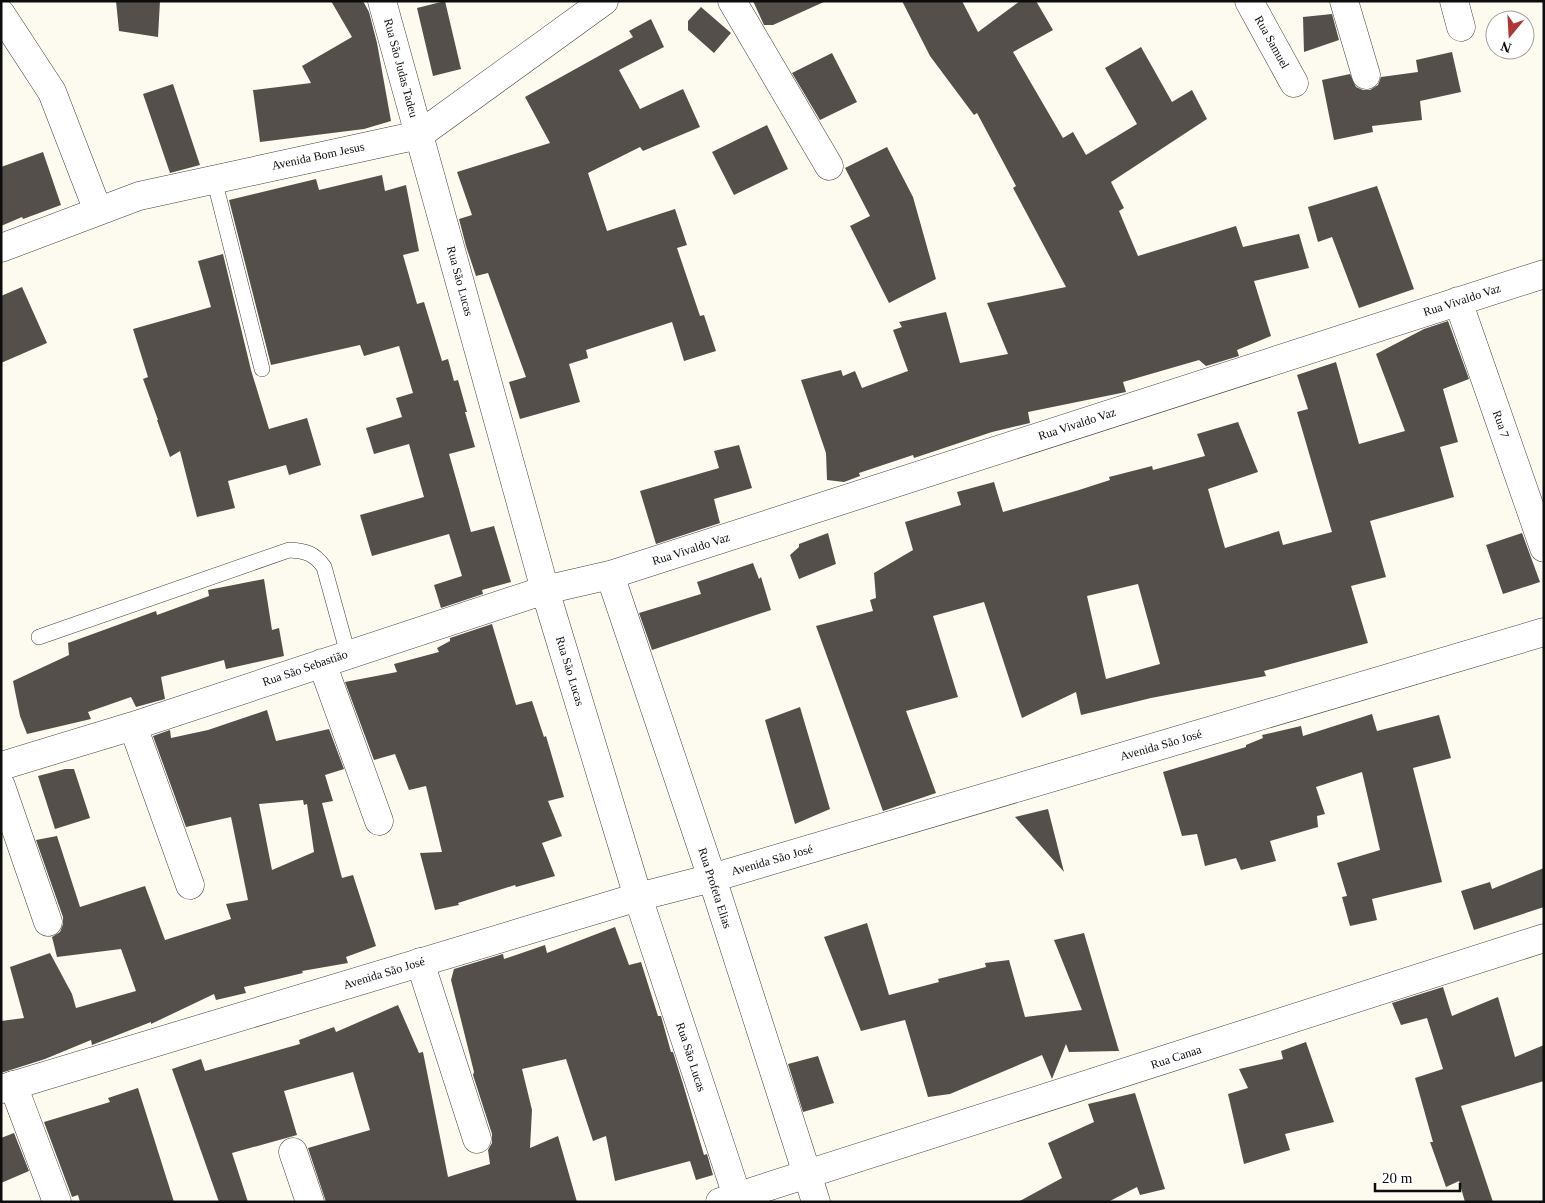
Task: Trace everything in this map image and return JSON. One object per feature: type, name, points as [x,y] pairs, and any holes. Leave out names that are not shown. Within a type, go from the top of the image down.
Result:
[{"type":"street","name":"Rua São Judas Tadeu","points":[[382,1],[419,135]]},
{"type":"street","name":"Avenida Bom Jesus","points":[[1,248],[139,196],[419,135],[604,1]]},
{"type":"street","points":[[732,1],[829,166]]},
{"type":"street","name":"Rua Samuel","points":[[1249,1],[1294,83]]},
{"type":"street","points":[[1344,1],[1366,76]]},
{"type":"street","points":[[1454,1],[1461,27]]},
{"type":"street","points":[[1,14],[52,92],[98,212]]},
{"type":"street","name":"Rua São Lucas","points":[[419,135],[545,590],[732,1200]]},
{"type":"street","name":"Rua Vivaldo Vaz","points":[[610,575],[1544,274]]},
{"type":"street","name":"Rua 7","points":[[1458,301],[1544,548]]},
{"type":"street","name":"Rua São Sebastião","points":[[1,766],[133,726],[545,590],[610,575]]},
{"type":"street","name":"Rua Profeta Elias","points":[[610,575],[712,878],[816,1202]]},
{"type":"street","name":"Avenida São José","points":[[7,1087],[638,897],[712,878],[1544,632]]},
{"type":"street","points":[[322,663],[379,822]]},
{"type":"street","points":[[133,726],[190,885]]},
{"type":"street","points":[[1,786],[48,922]]},
{"type":"street","name":"Rua Canaa","points":[[808,1175],[1544,938]]},
{"type":"street","points":[[420,962],[477,1139]]},
{"type":"street","points":[[7,1087],[57,1202]]},
{"type":"street","points":[[293,1152],[310,1202]]},
{"type":"street","points":[[732,1200],[808,1175]]},
{"type":"lane","points":[[214,179],[262,369]]},
{"type":"lane","points":[[39,637],[289,550],[307,551],[317,557],[324,567],[348,654]]},
{"type":"building","points":[[116,1],[160,1],[158,37],[119,31]]},
{"type":"building","points":[[331,1],[363,1],[369,12],[377,43],[391,121],[364,129],[260,142],[253,90],[311,83],[302,66],[352,37]]},
{"type":"building","points":[[445,1],[461,69],[433,76],[417,8]]},
{"type":"building","points":[[753,1],[826,1],[773,25],[764,25]]},
{"type":"building","points":[[902,1],[962,1],[978,32],[1020,1],[1036,1],[1053,30],[1013,52],[1063,138],[1073,132],[1086,155],[1137,124],[1105,68],[1141,47],[1172,102],[1192,90],[1207,119],[1111,182],[1124,208],[1119,211],[1138,256],[1236,226],[1243,247],[1299,234],[1309,268],[1254,281],[1271,336],[1237,350],[1239,356],[1206,366],[1199,360],[1123,382],[1126,392],[1028,412],[1030,423],[992,432],[914,458],[913,455],[859,473],[860,476],[844,482],[827,480],[826,453],[801,380],[841,370],[843,376],[855,371],[862,388],[908,371],[893,330],[902,327],[899,322],[946,312],[960,363],[1008,354],[987,303],[1066,287],[1013,188],[1016,186],[977,113],[974,115],[930,56]]},
{"type":"building","points":[[701,7],[731,33],[714,53],[688,30],[688,21]]},
{"type":"building","points":[[1332,14],[1339,40],[1304,52],[1303,17]]},
{"type":"building","points":[[651,19],[664,47],[619,70],[640,109],[683,89],[700,127],[643,151],[640,147],[588,173],[607,231],[675,209],[687,245],[677,248],[700,316],[704,315],[716,351],[684,361],[672,322],[586,350],[588,358],[569,364],[580,402],[520,419],[509,382],[526,377],[488,273],[476,276],[459,219],[472,215],[457,172],[550,143],[525,97],[633,37],[629,31]]},
{"type":"building","points":[[1452,52],[1461,92],[1420,101],[1422,120],[1372,126],[1373,132],[1334,140],[1322,80],[1350,74],[1356,87],[1370,90],[1378,85],[1381,77],[1418,72],[1416,60]]},
{"type":"building","points":[[832,53],[857,102],[820,120],[792,73]]},
{"type":"building","points":[[173,84],[200,165],[170,173],[143,94]]},
{"type":"building","points":[[767,125],[788,169],[734,195],[712,152]]},
{"type":"building","points":[[887,147],[913,197],[936,279],[889,303],[850,226],[870,216],[845,168]]},
{"type":"building","points":[[43,152],[61,205],[23,219],[22,217],[1,226],[1,167]]},
{"type":"building","points":[[382,175],[385,191],[406,185],[419,251],[403,255],[417,304],[424,302],[442,361],[448,359],[454,381],[458,380],[467,412],[465,412],[475,447],[449,454],[471,532],[494,526],[511,582],[482,590],[483,594],[441,608],[434,585],[462,576],[449,534],[372,556],[360,515],[424,497],[409,444],[374,454],[366,428],[402,417],[396,398],[413,393],[399,346],[364,356],[360,345],[271,365],[229,200],[316,179],[319,190]]},
{"type":"building","points":[[1377,186],[1414,289],[1359,308],[1332,237],[1318,242],[1308,207]]},
{"type":"building","points":[[223,254],[251,370],[269,429],[307,418],[321,465],[289,475],[286,465],[228,481],[235,508],[197,517],[180,451],[170,457],[143,379],[148,377],[133,329],[211,307],[198,261]]},
{"type":"building","points":[[22,287],[47,343],[1,363],[1,296]]},
{"type":"building","points":[[1448,321],[1469,379],[1443,389],[1458,442],[1440,447],[1454,497],[1370,521],[1386,577],[1351,586],[1368,643],[1264,671],[1266,676],[1151,698],[1081,715],[1076,692],[1022,718],[984,602],[933,616],[958,697],[906,711],[936,793],[883,811],[816,626],[873,611],[870,600],[876,598],[874,573],[913,550],[905,522],[961,505],[957,492],[994,482],[1003,512],[1110,480],[1109,477],[1152,466],[1153,470],[1205,456],[1197,434],[1238,422],[1258,472],[1208,489],[1225,548],[1279,531],[1283,545],[1332,532],[1297,412],[1308,409],[1297,375],[1336,362],[1359,444],[1405,431],[1376,354],[1424,329]],"holes":[[[1138,584],[1160,664],[1106,679],[1087,596]]]},
{"type":"building","points":[[739,445],[752,488],[714,499],[720,523],[656,544],[640,491],[719,468],[714,451]]},
{"type":"building","points":[[828,533],[836,564],[799,579],[790,555],[799,547],[799,544]]},
{"type":"building","points":[[1522,533],[1540,582],[1503,594],[1486,545]]},
{"type":"building","points":[[753,563],[759,579],[761,577],[771,610],[652,650],[639,613],[701,594],[697,582]]},
{"type":"building","points":[[264,579],[272,630],[279,628],[284,656],[226,669],[224,660],[161,677],[165,699],[136,707],[131,697],[88,712],[91,719],[27,734],[20,716],[13,681],[69,655],[68,643],[156,611],[157,615],[209,596],[208,590]]},
{"type":"building","points":[[492,624],[516,705],[532,701],[544,737],[546,736],[564,797],[548,801],[562,836],[542,843],[555,876],[516,887],[515,885],[458,903],[459,905],[435,910],[420,853],[442,852],[426,786],[409,790],[395,754],[374,760],[345,682],[397,672],[394,664],[439,652],[437,648],[450,641],[450,638]]},
{"type":"building","points":[[800,707],[830,809],[795,824],[765,720]]},
{"type":"building","points":[[267,710],[276,741],[329,729],[344,769],[325,775],[333,801],[322,803],[342,878],[353,875],[376,946],[346,957],[348,963],[302,971],[303,973],[244,987],[246,993],[216,1000],[214,994],[151,1024],[151,1022],[92,1045],[91,1040],[45,1059],[1,1073],[1,1021],[24,1018],[10,967],[50,953],[72,994],[76,1008],[136,991],[121,949],[57,957],[52,937],[60,932],[63,917],[36,840],[57,836],[80,907],[145,886],[165,940],[231,919],[226,904],[248,900],[231,817],[186,827],[153,736],[170,730],[171,738],[208,730]],"holes":[[[303,800],[304,805],[307,804],[314,852],[272,870],[259,804]]]},
{"type":"building","points":[[1372,714],[1377,731],[1439,715],[1451,758],[1413,768],[1442,882],[1372,899],[1377,920],[1350,926],[1342,897],[1347,896],[1337,863],[1380,850],[1362,772],[1316,787],[1325,814],[1317,816],[1318,827],[1270,841],[1276,861],[1241,870],[1236,858],[1205,866],[1197,834],[1182,836],[1163,772],[1246,747],[1246,745],[1263,738],[1262,735],[1301,726],[1303,736]]},
{"type":"building","points":[[65,769],[74,769],[90,818],[55,829],[38,776]]},
{"type":"building","points":[[1048,809],[1064,872],[1015,817]]},
{"type":"building","points":[[1544,868],[1544,907],[1474,930],[1461,891],[1490,882],[1492,889]]},
{"type":"building","points":[[867,923],[889,995],[939,982],[938,979],[986,967],[985,963],[1009,960],[1025,1017],[1082,1010],[1054,940],[1084,933],[1119,1051],[1069,1052],[1066,1044],[1052,1079],[1042,1055],[950,1094],[928,1097],[905,1020],[861,1031],[824,937]]},
{"type":"building","points":[[615,927],[629,965],[641,962],[658,1016],[661,1016],[671,1052],[673,1052],[704,1155],[707,1154],[713,1175],[696,1180],[690,1161],[615,1181],[606,1136],[593,1141],[566,1059],[522,1069],[532,1110],[530,1148],[558,1136],[577,1202],[326,1202],[308,1148],[370,1130],[353,1072],[284,1091],[297,1135],[232,1153],[248,1202],[219,1202],[172,1069],[201,1059],[205,1071],[300,1044],[299,1040],[334,1027],[336,1032],[398,1005],[419,1053],[423,1052],[448,1177],[490,1164],[488,1150],[492,1143],[492,1134],[473,1075],[474,1072],[451,980],[454,969],[503,954],[504,959],[545,945],[547,953]]},
{"type":"building","points":[[1443,987],[1452,1016],[1498,997],[1515,1057],[1544,1045],[1544,1081],[1461,1106],[1493,1202],[1465,1202],[1459,1181],[1446,1187],[1430,1142],[1433,1142],[1415,1078],[1443,1069],[1427,1018],[1401,1025],[1392,1003]]},
{"type":"building","points":[[1306,1042],[1334,1122],[1285,1134],[1290,1150],[1244,1164],[1228,1094],[1248,1088],[1239,1069],[1283,1059],[1281,1051]]},
{"type":"building","points":[[818,1056],[834,1103],[803,1112],[788,1064]]},
{"type":"building","points":[[138,1088],[174,1202],[80,1202],[78,1195],[72,1197],[44,1122],[110,1102],[108,1098]]},
{"type":"building","points":[[1135,1093],[1165,1189],[1140,1195],[1137,1187],[1108,1202],[1018,1202],[1062,1178],[1048,1143],[1094,1122],[1088,1104]]},
{"type":"building","points":[[14,1133],[29,1171],[1,1183],[1,1138]]}]
